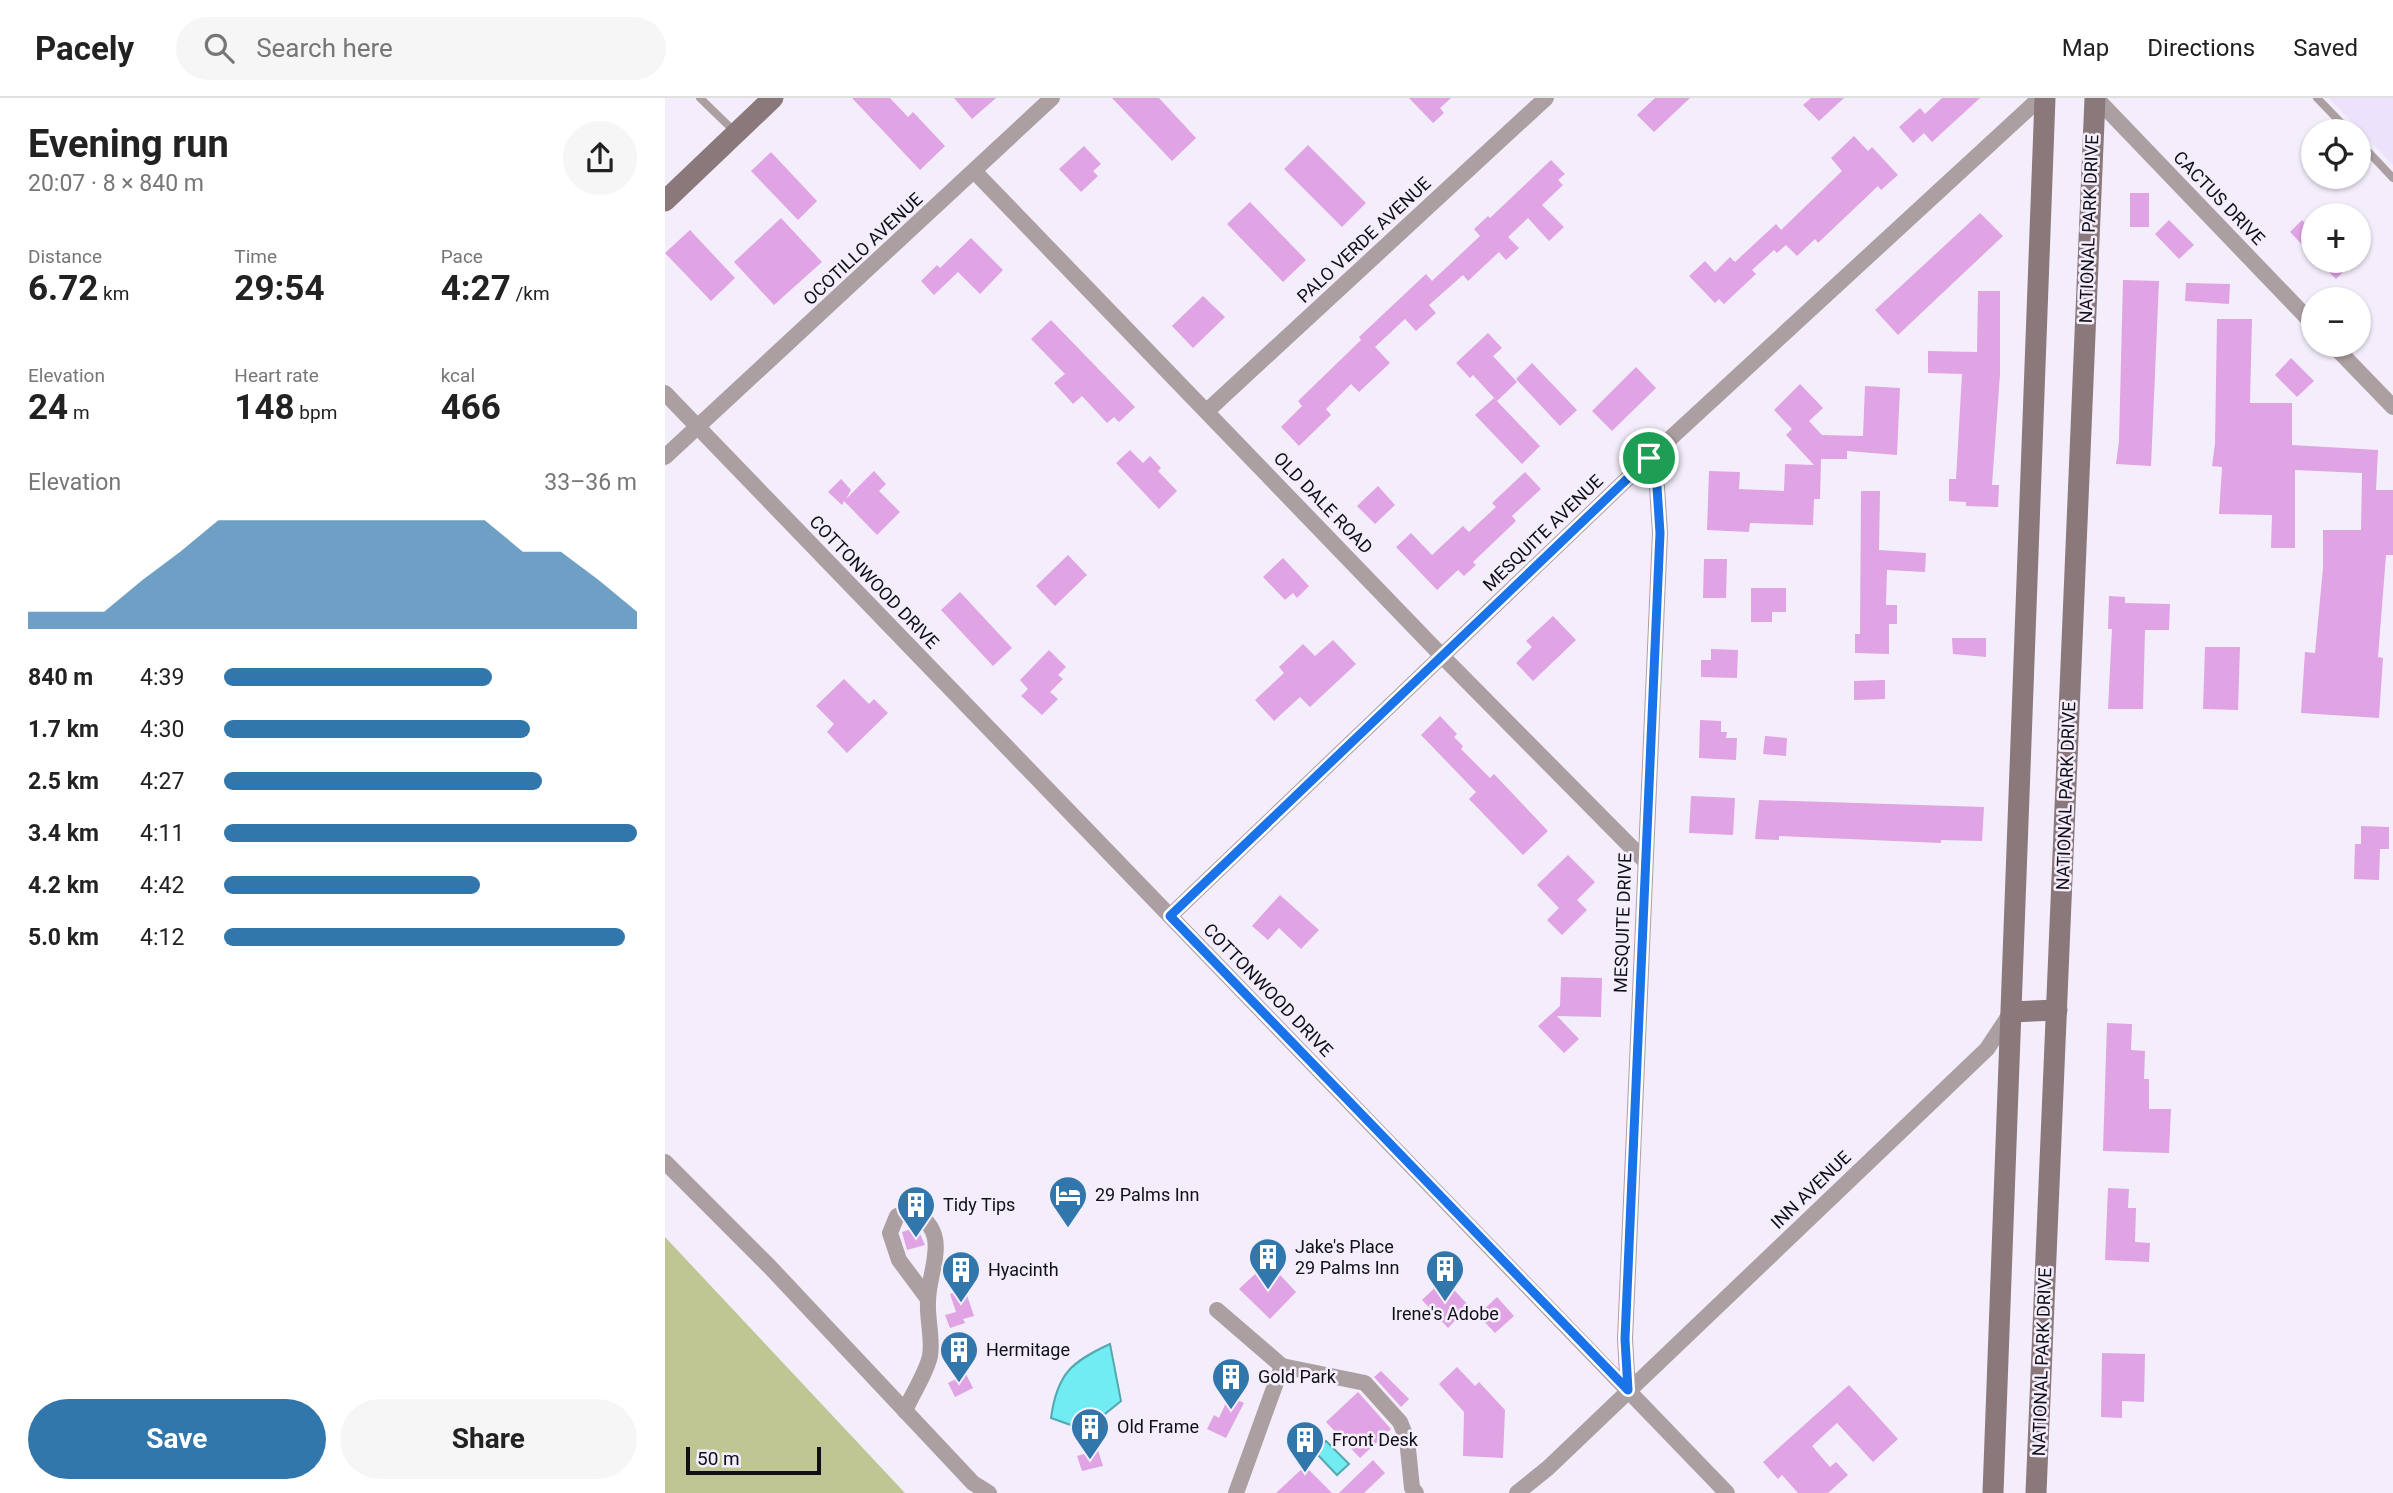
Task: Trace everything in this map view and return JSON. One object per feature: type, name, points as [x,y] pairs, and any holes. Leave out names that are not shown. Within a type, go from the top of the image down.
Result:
[{"type":"street","points":[[665,201],[773,98]]},
{"type":"street","name":"OCOTILLO AVENUE","points":[[665,457],[1052,98]]},
{"type":"street","name":"PALO VERDE AVENUE","points":[[1207,411],[1546,98]]},
{"type":"street","points":[[1993,1493],[2012,1012],[2042,98]]},
{"type":"street","name":"MESQUITE AVENUE","points":[[1170,916],[1649,458],[2042,98]]},
{"type":"street","name":"CACTUS DRIVE","points":[[2095,98],[2301,312]]},
{"type":"street","name":"NATIONAL PARK DRIVE","points":[[2036,1493],[2095,98]]},
{"type":"street","name":"OLD DALE ROAD","points":[[974,171],[1442,656],[1645,861]]},
{"type":"street","points":[[2345,357],[2393,407]]},
{"type":"street","name":"COTTONWOOD DRIVE","points":[[665,393],[1727,1493]]},
{"type":"street","name":"MESQUITE DRIVE","points":[[1628,1390],[1625,1339],[1660,533],[1657,487],[1649,458]]},
{"type":"street","points":[[2012,1012],[2057,1010]]},
{"type":"street","name":"INN AVENUE","points":[[1517,1493],[1548,1468],[1987,1049],[2012,1012]]},
{"type":"street","points":[[665,1162],[769,1266],[973,1482],[989,1493]]},
{"type":"street","points":[[905,1411],[930,1356],[927,1299],[936,1268],[936,1241],[924,1217],[911,1210],[897,1216],[890,1233],[899,1261],[927,1299]]},
{"type":"street","points":[[1217,1310],[1282,1366],[1364,1383],[1400,1422],[1407,1438],[1412,1488],[1416,1493]]},
{"type":"street","points":[[1236,1493],[1282,1366]]},
{"type":"lane","points":[[700,98],[736,133]]},
{"type":"lane","points":[[2317,98],[2337,119]]},
{"type":"lane","points":[[2371,155],[2393,178]]},
{"type":"shaded area","points":[[2329,98],[2393,98],[2393,165],[2371,142],[2371,119],[2349,119]]},
{"type":"green space","points":[[665,1237],[905,1493],[665,1493]]},
{"type":"water","points":[[1110,1344],[1121,1401],[1085,1430],[1051,1418],[1057,1390],[1068,1371],[1085,1357]]},
{"type":"water","points":[[1326,1441],[1349,1464],[1337,1475],[1315,1452]]},
{"type":"building","points":[[852,98],[890,98],[908,117],[913,112],[945,146],[920,170]]},
{"type":"building","points":[[954,98],[996,98],[972,119]]},
{"type":"building","points":[[1112,98],[1159,98],[1196,138],[1172,161]]},
{"type":"building","points":[[1409,98],[1451,98],[1440,108],[1444,113],[1433,123]]},
{"type":"building","points":[[1655,98],[1690,98],[1654,132],[1637,115]]},
{"type":"building","points":[[1811,98],[1844,98],[1819,121],[1803,105]]},
{"type":"building","points":[[1942,98],[1980,98],[1932,142],[1924,133],[1913,143],[1899,127],[1920,108],[1925,114]]},
{"type":"building","points":[[1854,136],[1868,151],[1872,147],[1898,175],[1881,190],[1878,186],[1818,243],[1815,239],[1797,256],[1786,245],[1777,253],[1774,250],[1752,270],[1756,274],[1724,304],[1719,299],[1715,303],[1689,276],[1705,261],[1715,272],[1730,257],[1735,262],[1776,224],[1781,230],[1842,171],[1831,158]]},
{"type":"building","points":[[1308,145],[1366,203],[1342,227],[1284,169]]},
{"type":"building","points":[[1084,146],[1101,164],[1093,171],[1098,176],[1081,192],[1059,169]]},
{"type":"building","points":[[771,152],[817,201],[798,220],[751,171]]},
{"type":"building","points":[[1551,160],[1565,174],[1558,180],[1563,185],[1542,205],[1564,227],[1549,241],[1528,218],[1508,237],[1519,248],[1506,260],[1499,252],[1468,281],[1463,275],[1429,305],[1436,313],[1416,331],[1405,319],[1375,347],[1390,363],[1359,392],[1351,384],[1326,409],[1331,415],[1299,446],[1281,427],[1302,406],[1298,401],[1361,340],[1359,337],[1426,274],[1432,281],[1480,236],[1474,229],[1488,216],[1490,218]]},
{"type":"building","points":[[2130,193],[2149,193],[2149,227],[2130,227]]},
{"type":"building","points":[[1250,202],[1306,260],[1283,282],[1227,224]]},
{"type":"building","points":[[1980,213],[2003,236],[1898,335],[1875,310]]},
{"type":"building","points":[[781,218],[822,262],[774,305],[734,262]]},
{"type":"building","points":[[2169,220],[2194,245],[2179,259],[2155,234]]},
{"type":"building","points":[[2301,221],[2301,243],[2290,232]]},
{"type":"building","points":[[690,230],[735,278],[711,301],[665,253]]},
{"type":"building","points":[[971,238],[1003,270],[980,294],[958,272],[934,295],[921,281],[937,265],[940,268]]},
{"type":"building","points":[[2330,273],[2342,273],[2336,279]]},
{"type":"building","points":[[2123,280],[2159,281],[2151,466],[2116,464],[2119,441]]},
{"type":"building","points":[[2186,283],[2230,284],[2229,304],[2185,301]]},
{"type":"building","points":[[1978,291],[2000,291],[2000,374],[1992,485],[1999,485],[1998,507],[1966,506],[1966,502],[1949,501],[1949,479],[1956,479],[1962,374],[1928,373],[1928,351],[1977,352]]},
{"type":"building","points":[[1203,296],[1225,317],[1193,348],[1172,326]]},
{"type":"building","points":[[2217,319],[2252,319],[2250,403],[2292,403],[2292,445],[2378,450],[2376,490],[2393,490],[2393,555],[2386,555],[2378,657],[2383,658],[2379,718],[2301,713],[2305,652],[2315,653],[2323,568],[2323,530],[2361,530],[2362,473],[2295,470],[2295,548],[2271,548],[2272,515],[2219,514],[2222,467],[2212,466],[2215,444]]},
{"type":"building","points":[[1051,320],[1135,407],[1119,422],[1114,417],[1107,423],[1082,396],[1073,404],[1054,383],[1065,374],[1031,339]]},
{"type":"building","points":[[1488,333],[1502,348],[1493,356],[1517,382],[1497,401],[1473,375],[1470,378],[1456,363]]},
{"type":"building","points":[[2291,358],[2314,381],[2297,397],[2275,375]]},
{"type":"building","points":[[1532,363],[1577,410],[1560,426],[1516,379]]},
{"type":"building","points":[[1636,367],[1656,388],[1612,431],[1592,411]]},
{"type":"building","points":[[1800,384],[1823,408],[1809,421],[1822,435],[1863,436],[1865,386],[1900,388],[1897,455],[1847,451],[1847,459],[1821,459],[1820,499],[1814,499],[1813,525],[1750,523],[1749,532],[1707,530],[1709,471],[1740,472],[1739,489],[1784,491],[1785,464],[1814,465],[1786,435],[1792,429],[1774,410]]},
{"type":"building","points":[[1494,398],[1540,446],[1522,464],[1475,415]]},
{"type":"building","points":[[1130,450],[1143,463],[1150,456],[1161,468],[1158,471],[1177,491],[1159,509],[1116,463]]},
{"type":"building","points":[[874,471],[886,484],[879,491],[900,512],[877,535],[844,501],[842,505],[828,492],[841,479],[851,490],[846,499]]},
{"type":"building","points":[[1525,472],[1541,489],[1512,516],[1516,521],[1473,562],[1476,565],[1464,576],[1458,570],[1437,590],[1396,547],[1411,533],[1432,555],[1463,526],[1469,532],[1496,507],[1492,503]]},
{"type":"building","points":[[1378,486],[1395,505],[1375,524],[1357,506]]},
{"type":"building","points":[[1861,491],[1880,491],[1879,550],[1926,553],[1925,572],[1887,570],[1886,605],[1897,605],[1897,624],[1889,624],[1889,654],[1855,653],[1855,634],[1860,634]]},
{"type":"building","points":[[1068,555],[1087,575],[1055,606],[1036,586]]},
{"type":"building","points":[[1283,558],[1309,586],[1297,598],[1293,593],[1285,600],[1263,577]]},
{"type":"building","points":[[1704,559],[1727,559],[1726,598],[1703,598]]},
{"type":"building","points":[[1751,588],[1786,588],[1786,612],[1772,612],[1772,622],[1751,622]]},
{"type":"building","points":[[960,592],[1012,648],[993,666],[941,610]]},
{"type":"building","points":[[2109,596],[2125,597],[2125,603],[2170,604],[2169,630],[2145,630],[2143,709],[2108,709],[2112,629],[2108,629]]},
{"type":"building","points":[[1553,616],[1576,640],[1533,681],[1516,663],[1532,647],[1526,641]]},
{"type":"building","points":[[1952,638],[1986,638],[1986,657],[1953,654]]},
{"type":"building","points":[[1333,640],[1356,664],[1310,707],[1300,697],[1274,721],[1255,700],[1284,673],[1279,667],[1303,644],[1315,656]]},
{"type":"building","points":[[2205,647],[2240,647],[2238,710],[2203,709]]},
{"type":"building","points":[[1711,649],[1738,650],[1737,678],[1701,677],[1701,660],[1711,660]]},
{"type":"building","points":[[1049,650],[1066,667],[1058,675],[1063,679],[1050,692],[1058,699],[1042,715],[1021,696],[1028,689],[1020,680]]},
{"type":"building","points":[[844,679],[869,704],[874,699],[888,713],[847,753],[827,732],[834,724],[816,706]]},
{"type":"building","points":[[1885,680],[1885,699],[1854,700],[1854,681]]},
{"type":"building","points":[[1440,716],[1457,734],[1454,737],[1463,746],[1461,749],[1490,778],[1494,774],[1548,831],[1523,855],[1469,799],[1476,792],[1421,735]]},
{"type":"building","points":[[1700,720],[1721,721],[1721,732],[1727,732],[1726,738],[1737,738],[1736,760],[1699,758]]},
{"type":"building","points":[[1765,736],[1787,738],[1786,756],[1763,754]]},
{"type":"building","points":[[1691,796],[1735,798],[1733,835],[1689,833]]},
{"type":"building","points":[[1759,800],[1984,807],[1982,841],[1941,840],[1941,843],[1779,836],[1779,840],[1755,839]]},
{"type":"building","points":[[2361,826],[2389,827],[2389,849],[2380,849],[2379,880],[2354,879],[2355,844],[2361,844]]},
{"type":"building","points":[[1568,855],[1595,882],[1577,900],[1587,910],[1562,935],[1547,920],[1559,908],[1537,885]]},
{"type":"building","points":[[1280,895],[1319,930],[1301,949],[1279,928],[1268,940],[1252,926]]},
{"type":"building","points":[[1561,977],[1602,978],[1601,1017],[1557,1016],[1579,1039],[1564,1053],[1538,1026],[1560,1006]]},
{"type":"building","points":[[2107,1023],[2132,1024],[2131,1050],[2145,1051],[2144,1079],[2149,1079],[2149,1109],[2171,1109],[2169,1153],[2103,1151]]},
{"type":"building","points":[[2108,1188],[2129,1189],[2128,1208],[2136,1208],[2135,1242],[2150,1243],[2149,1262],[2105,1260]]},
{"type":"building","name":"Tidy Tips","points":[[917,1227],[925,1245],[907,1250],[902,1232]]},
{"type":"building","name":"Jake's Place 29 Palms Inn","points":[[1268,1262],[1296,1292],[1270,1319],[1239,1289]]},
{"type":"building","name":"Irene's Adobe","points":[[1444,1279],[1469,1306],[1448,1328],[1422,1300]]},
{"type":"building","name":"Hyacinth","points":[[965,1289],[974,1316],[963,1319],[965,1323],[950,1328],[945,1315],[956,1312],[950,1294]]},
{"type":"building","points":[[1497,1297],[1514,1316],[1495,1333],[1478,1315]]},
{"type":"building","points":[[2102,1353],[2145,1354],[2144,1402],[2122,1401],[2122,1418],[2101,1417]]},
{"type":"building","points":[[1457,1367],[1475,1386],[1479,1382],[1505,1410],[1503,1458],[1463,1456],[1464,1412],[1439,1384]]},
{"type":"building","points":[[1381,1371],[1409,1399],[1401,1407],[1374,1377]]},
{"type":"building","name":"Hermitage","points":[[966,1374],[973,1388],[955,1397],[948,1383]]},
{"type":"building","points":[[1849,1385],[1898,1439],[1873,1462],[1837,1423],[1812,1446],[1830,1467],[1836,1462],[1848,1475],[1828,1493],[1798,1493],[1782,1475],[1778,1479],[1763,1462]]},
{"type":"building","points":[[1358,1392],[1391,1429],[1360,1458],[1326,1422]]},
{"type":"building","points":[[1229,1396],[1244,1403],[1226,1438],[1207,1429],[1214,1415],[1219,1418]]},
{"type":"building","name":"Old Frame","points":[[1098,1450],[1103,1466],[1082,1471],[1077,1456]]},
{"type":"building","points":[[1373,1460],[1385,1473],[1364,1493],[1339,1493]]},
{"type":"building","name":"Front Desk","points":[[1305,1466],[1332,1493],[1276,1493]]},
{"type":"place","name":"29 Palms Inn","points":[[1068,1229]]},
{"type":"place","name":"Tidy Tips","points":[[916,1239]]},
{"type":"place","name":"Jake's Place 29 Palms Inn","points":[[1268,1291]]},
{"type":"place","name":"Irene's Adobe","points":[[1445,1303]]},
{"type":"place","name":"Hyacinth","points":[[961,1304]]},
{"type":"place","name":"Hermitage","points":[[959,1384]]},
{"type":"place","name":"Gold Park","points":[[1231,1411]]},
{"type":"place","name":"Old Frame","points":[[1090,1461]]},
{"type":"place","name":"Front Desk","points":[[1305,1474]]},
{"type":"route","points":[[1649,458],[1657,487],[1660,533],[1625,1339],[1628,1390],[1170,916],[1649,458]]}]
